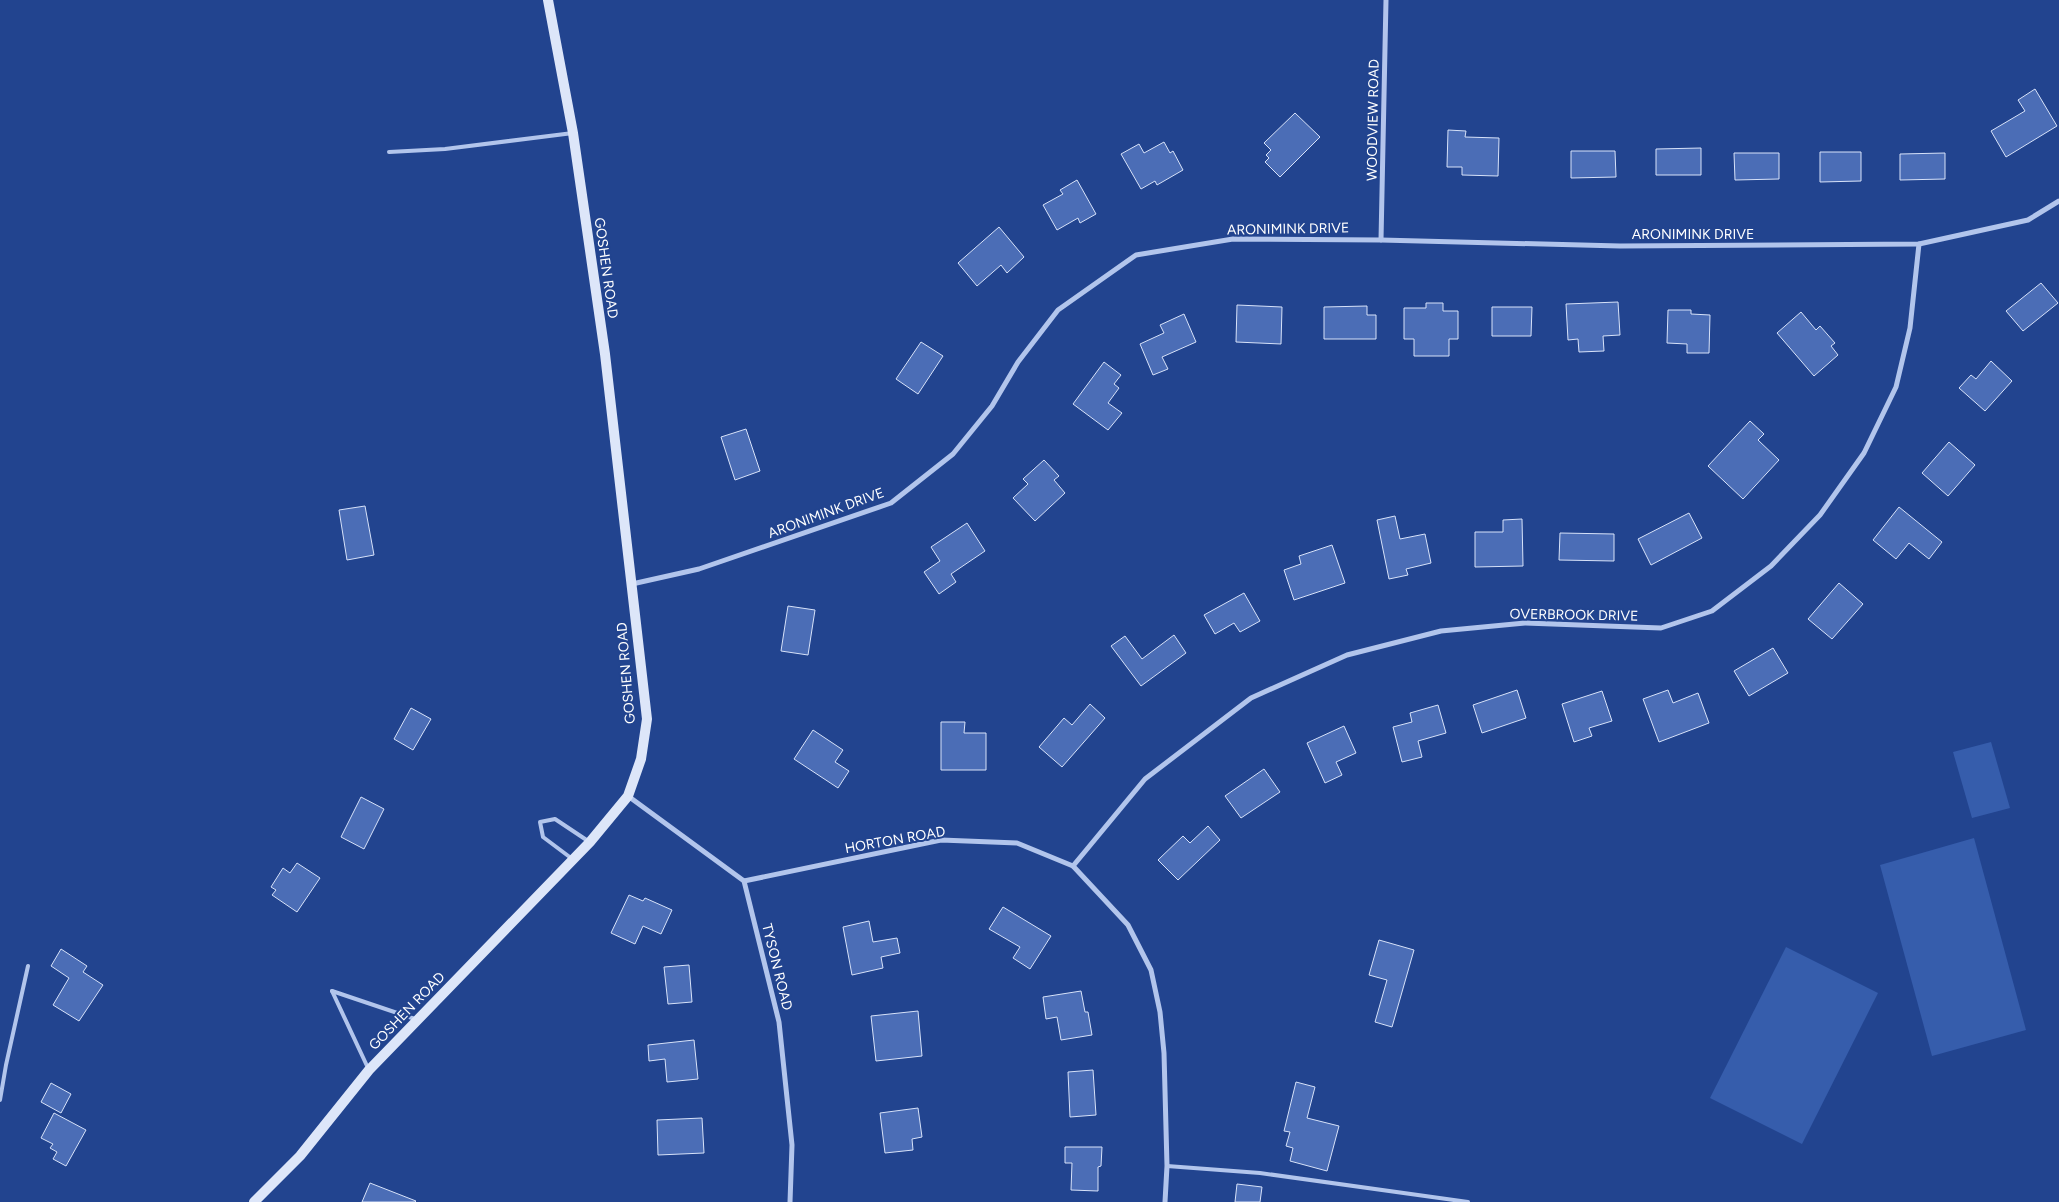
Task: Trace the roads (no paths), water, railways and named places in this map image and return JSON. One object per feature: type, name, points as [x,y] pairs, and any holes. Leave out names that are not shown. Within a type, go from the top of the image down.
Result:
[{"type":"street","name":"GOSHEN ROAD","points":[[254,1202],[300,1156],[369,1070],[590,842],[628,796],[641,758],[647,719],[605,354],[573,133],[548,0]]},
{"type":"street","name":"WOODVIEW ROAD","points":[[1381,240],[1386,0]]},
{"type":"street","name":"ARONIMINK DRIVE","points":[[631,584],[699,570],[891,503],[953,454],[992,406],[1018,362],[1058,310],[1136,255],[1233,239],[1381,240],[1620,246],[1919,244],[2028,220],[2059,201]]},
{"type":"street","name":"OVERBROOK DRIVE","points":[[1074,866],[1145,779],[1152,773],[1251,698],[1347,654],[1441,631],[1525,623],[1661,628],[1712,611],[1771,566],[1820,515],[1864,453],[1896,387],[1910,328],[1919,244]]},
{"type":"street","points":[[628,796],[744,881]]},
{"type":"street","name":"HORTON ROAD","points":[[744,881],[941,840],[1017,843],[1074,866],[1128,925],[1151,970],[1160,1012],[1164,1053],[1167,1166],[1165,1202]]},
{"type":"street","name":"TYSON ROAD","points":[[744,881],[779,1022],[792,1144],[790,1202]]},
{"type":"lane","points":[[389,152],[445,149],[573,133]]},
{"type":"lane","points":[[573,860],[543,837],[540,822],[555,820],[590,842]]},
{"type":"lane","points":[[0,1100],[28,966]]},
{"type":"lane","points":[[369,1070],[332,991],[418,1020]]},
{"type":"lane","points":[[1167,1166],[1260,1173],[1468,1202]]}]
